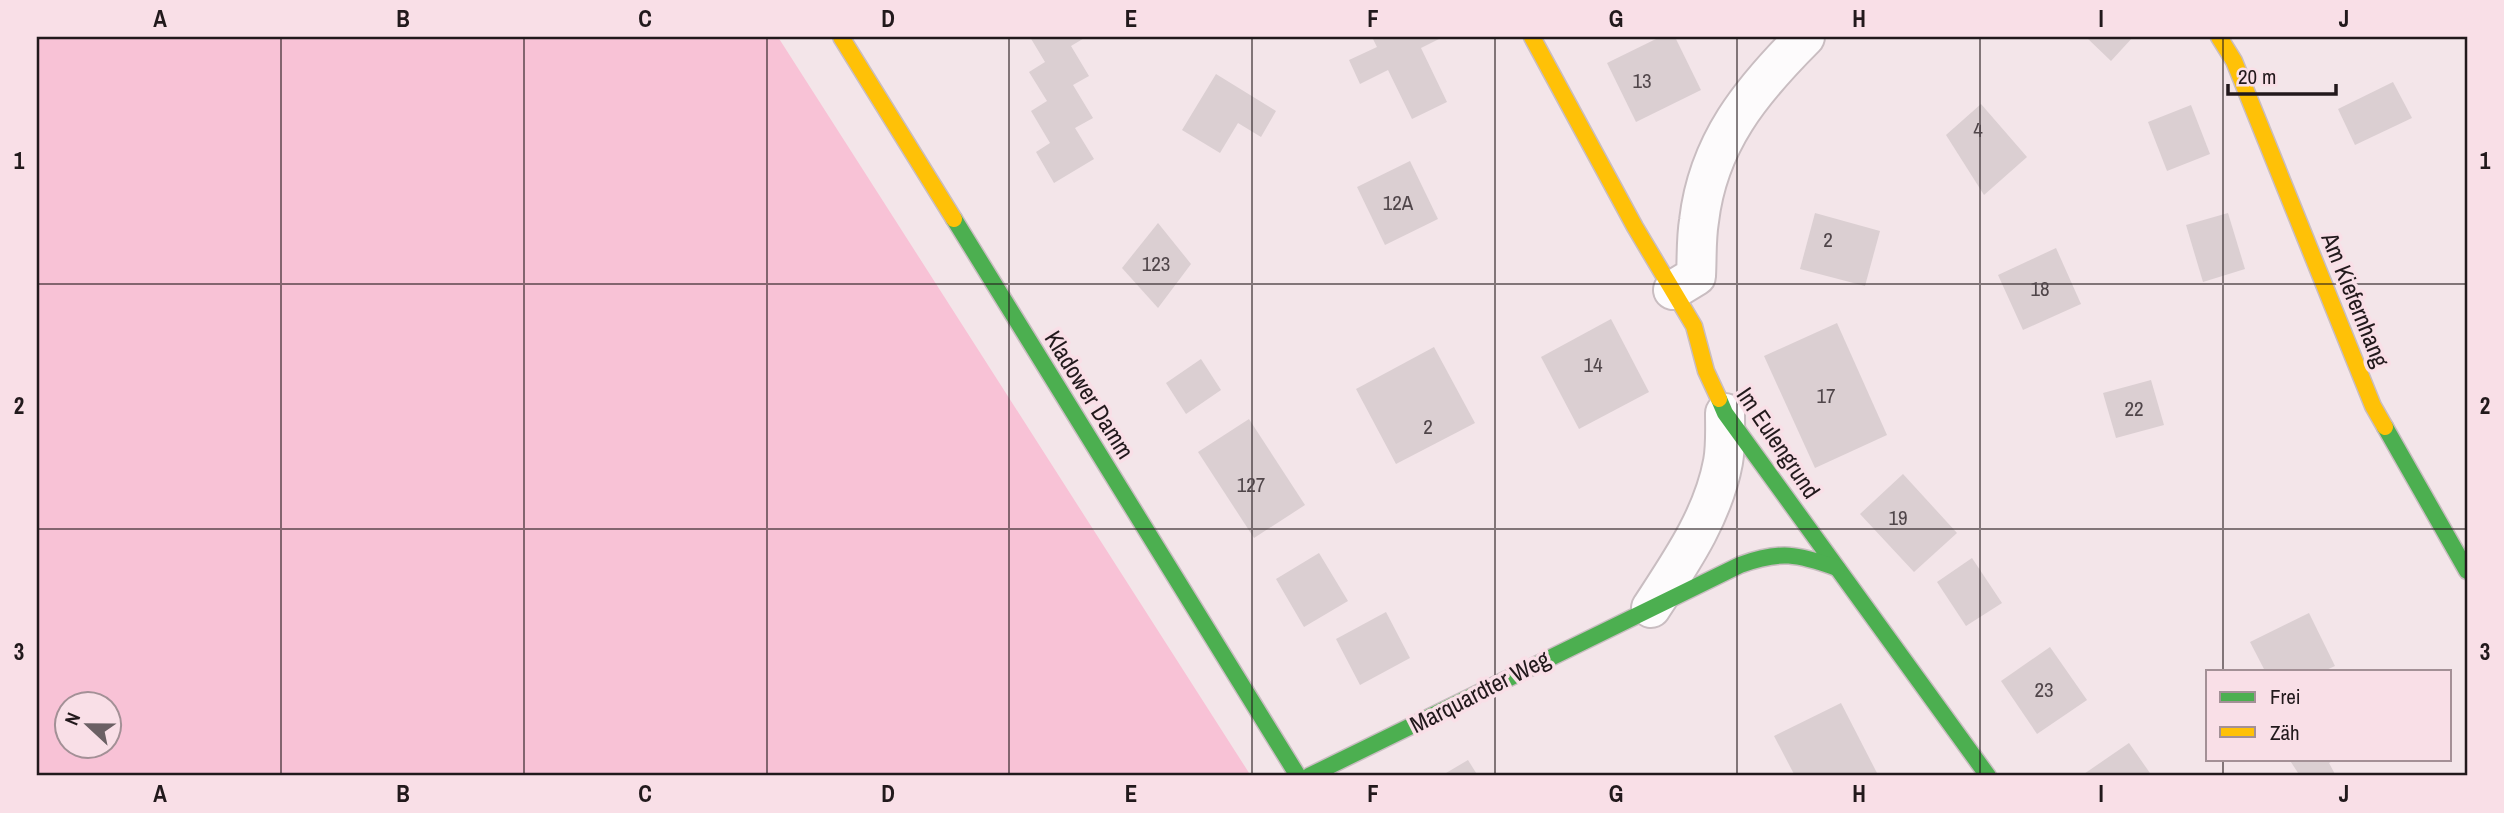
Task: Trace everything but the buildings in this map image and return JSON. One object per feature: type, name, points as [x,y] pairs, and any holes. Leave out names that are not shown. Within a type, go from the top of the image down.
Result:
[{"type":"street","name":"Kladower Damm","points":[[841,37],[1298,776]]},
{"type":"street","name":"Im Eulengrund","points":[[1532,37],[1635,227],[1695,326],[1706,371],[1725,413],[1988,776]]},
{"type":"street","points":[[1673,290],[1696,276],[1699,221],[1709,173],[1727,132],[1750,96],[1805,37]]},
{"type":"street","name":"Am Kiefernhang","points":[[2220,37],[2239,74],[2373,407],[2467,571]]},
{"type":"street","points":[[1651,607],[1692,544],[1711,504],[1723,461],[1725,413]]},
{"type":"street","name":"Marquardter Weg","points":[[1309,776],[1707,580],[1774,555],[1799,555],[1837,568]]},
{"type":"shaded area","points":[[37,37],[778,37],[1251,776],[37,776]]},
{"type":"traffic: fast","points":[[954,219],[1298,776]]},
{"type":"traffic: fast","points":[[1719,399],[1725,413],[1988,776]]},
{"type":"traffic: fast","points":[[2385,427],[2467,571]]},
{"type":"traffic: fast","points":[[1309,776],[1740,565],[1767,557],[1789,556],[1837,568]]},
{"type":"traffic: slow","points":[[841,37],[954,219]]},
{"type":"traffic: slow","points":[[1532,37],[1635,227],[1694,326],[1706,371],[1719,399]]},
{"type":"traffic: slow","points":[[2219,37],[2234,61],[2373,406],[2385,427]]}]
